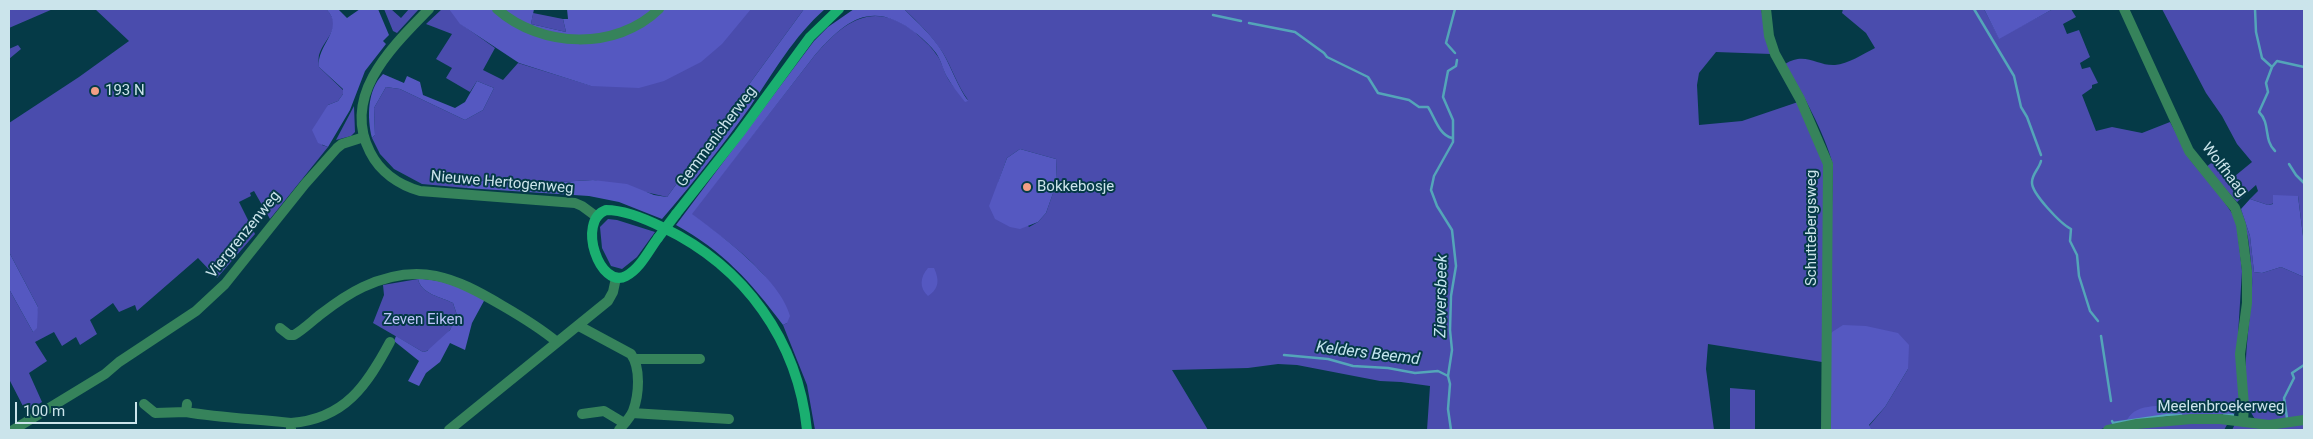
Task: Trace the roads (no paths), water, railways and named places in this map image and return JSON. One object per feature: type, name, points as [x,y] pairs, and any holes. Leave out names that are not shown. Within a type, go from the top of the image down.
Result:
[{"type":"main road","name":"Gemmenicherweg","points":[[616,278],[623,278],[630,273],[739,134],[810,36],[839,9]]},
{"type":"main road","points":[[616,278],[604,270],[595,251],[592,230],[597,217],[606,210],[659,226],[701,249],[742,283],[774,325],[786,349],[800,389],[807,430]]},
{"type":"street","points":[[364,137],[362,105],[371,77],[386,56],[429,9]]},
{"type":"street","points":[[497,9],[512,21],[530,31],[558,38],[581,40],[629,30],[646,20],[659,9]]},
{"type":"street","name":"Schuttebergsweg","points":[[1766,9],[1769,36],[1775,54],[1800,99],[1828,164],[1826,430]]},
{"type":"street","name":"Wolfhaag","points":[[2124,9],[2189,151],[2235,208],[2242,225],[2248,271],[2247,303],[2240,354],[2244,406],[2243,422]]},
{"type":"street","name":"Nieuwe Hertogenweg","points":[[364,137],[380,167],[397,181],[412,188],[434,193],[575,204],[582,206],[597,217]]},
{"type":"street","name":"Viergrenzenweg","points":[[13,430],[105,374],[119,362],[196,311],[225,284],[304,184],[337,148],[342,144],[364,137]]},
{"type":"street","points":[[280,328],[289,335],[294,335],[335,304],[364,287],[384,280],[403,275],[433,275],[457,280],[480,292],[540,328],[557,342]]},
{"type":"street","points":[[448,430],[557,342],[580,326],[611,297],[616,278]]},
{"type":"street","points":[[580,326],[631,354],[634,359],[637,379],[632,413],[622,427],[604,411],[582,414]]},
{"type":"street","points":[[144,404],[155,413],[186,408],[222,418],[257,419],[291,426],[309,422],[343,407],[364,384],[390,342]]},
{"type":"street","points":[[634,359],[700,359]]},
{"type":"street","points":[[632,413],[729,418]]},
{"type":"street","name":"Meelenbroekerweg","points":[[2108,430],[2137,424],[2191,419],[2269,425],[2304,420]]},
{"type":"waterway","name":"Zieversbeek","points":[[1455,9],[1446,43],[1455,53]]},
{"type":"waterway","points":[[1974,9],[2014,76],[2021,107],[2027,117],[2041,155]]},
{"type":"waterway","points":[[2255,9],[2256,32],[2262,58],[2272,67],[2266,83],[2268,92],[2259,112],[2265,121],[2269,142],[2275,151]]},
{"type":"waterway","points":[[1213,15],[1241,21]]},
{"type":"waterway","points":[[1249,23],[1295,32],[1327,57],[1368,77],[1378,93],[1409,100],[1419,107],[1428,107],[1441,130],[1452,138]]},
{"type":"waterway","name":"Zieversbeek","points":[[1451,430],[1448,409],[1450,384],[1448,376],[1452,350],[1450,330],[1451,296],[1456,266],[1452,230],[1437,206],[1431,190],[1434,176],[1453,142],[1453,120],[1443,97],[1448,71],[1456,66],[1457,60]]},
{"type":"waterway","points":[[2272,67],[2277,61],[2304,67]]},
{"type":"waterway","points":[[2041,161],[2033,176],[2033,187],[2047,208],[2071,229],[2070,241],[2077,255],[2079,276],[2090,311],[2098,321]]},
{"type":"waterway","points":[[2289,164],[2304,183]]},
{"type":"waterway","points":[[2101,336],[2111,401]]},
{"type":"waterway","name":"Kelders Beemd","points":[[1284,355],[1328,359],[1353,366],[1388,368],[1415,373],[1438,371],[1448,376]]},
{"type":"waterway","points":[[2287,418],[2284,398],[2294,378],[2292,373],[2304,365]]},
{"type":"waterway","points":[[2112,421],[2113,423],[2168,415],[2181,415]]},
{"type":"waterway","points":[[2224,415],[2233,415]]},
{"type":"place","name":"193 N","points":[[95,91]]},
{"type":"place","name":"Bokkebosje","points":[[1027,187]]},
{"type":"park label","name":"Zeven Eiken","points":[[423,320]]}]
